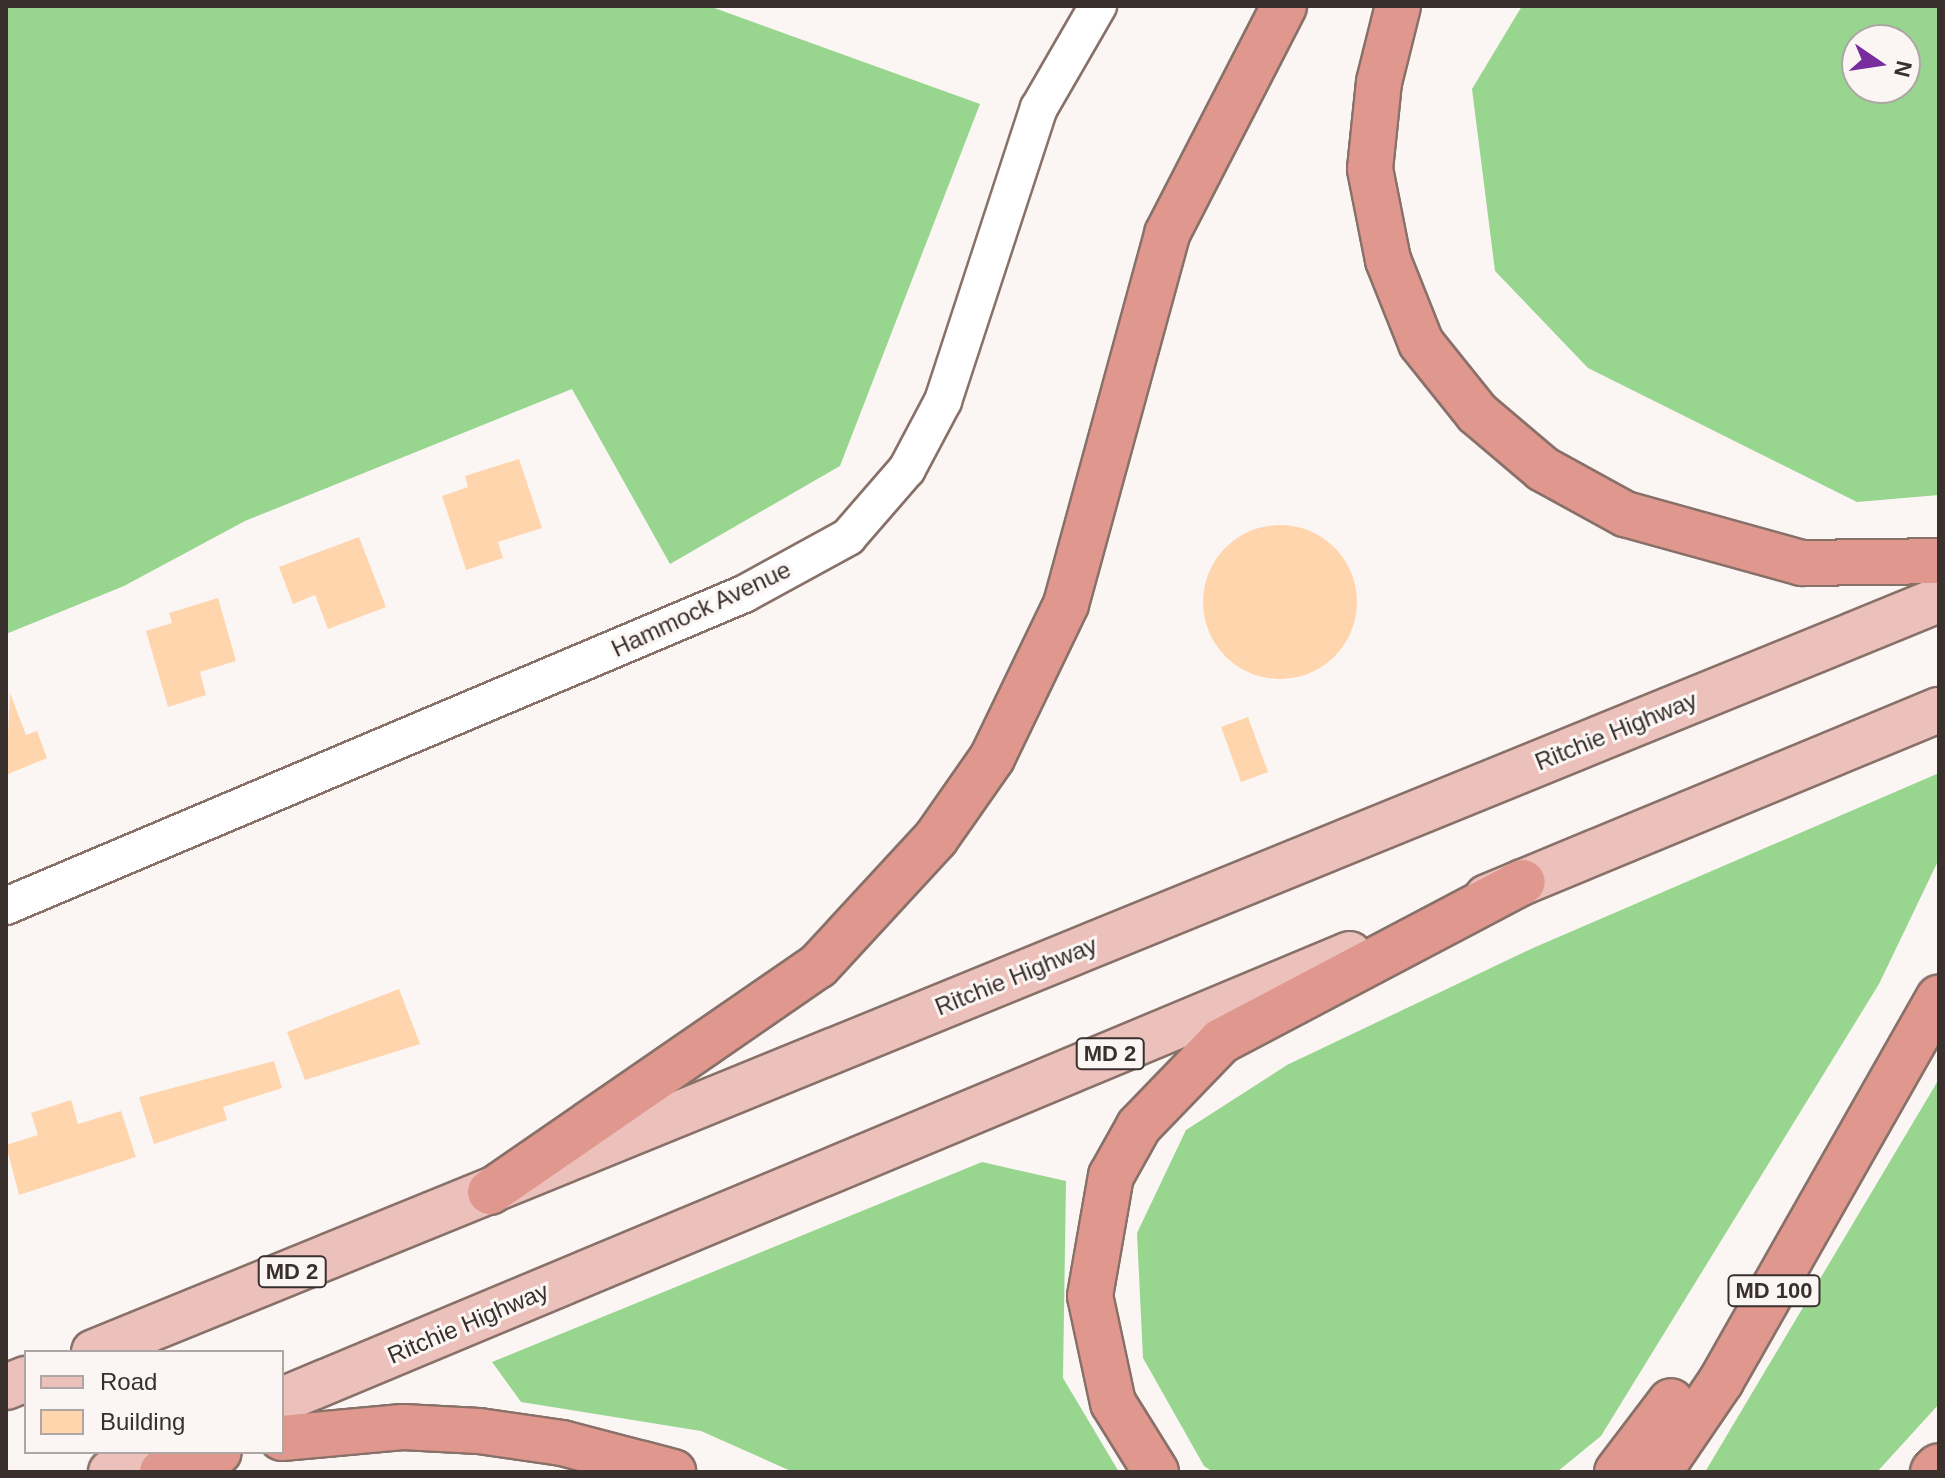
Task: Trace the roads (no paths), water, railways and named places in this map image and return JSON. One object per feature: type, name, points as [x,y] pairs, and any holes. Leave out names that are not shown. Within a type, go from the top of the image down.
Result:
[{"type":"highway","points":[[490,1192],[818,966],[936,838],[992,758],[1066,604],[1167,234],[1284,6]]},
{"type":"highway","points":[[1398,6],[1379,82],[1370,169],[1388,260],[1421,343],[1477,413],[1543,469],[1625,514],[1802,563],[1939,561]]},
{"type":"highway","points":[[1156,1472],[1113,1403],[1090,1296],[1095,1233],[1111,1176],[1139,1126],[1221,1041],[1523,882]]},
{"type":"highway","name":"MD 100","points":[[1659,1472],[1721,1381],[1882,1106],[1939,998]]},
{"type":"highway","points":[[1617,1472],[1882,1106]]},
{"type":"highway","points":[[284,1438],[403,1427],[479,1431],[562,1443],[673,1472]]},
{"type":"highway","points":[[162,1472],[213,1454]]},
{"type":"highway","points":[[1933,1472],[1939,1466]]},
{"type":"main road","name":"Ritchie Highway","points":[[99,1350],[1939,600]]},
{"type":"main road","name":"Ritchie Highway","points":[[284,1399],[1939,710]]},
{"type":"main road","points":[[111,1472],[154,1454]]},
{"type":"street","name":"Hammock Avenue","points":[[6,906],[744,594],[848,537],[907,469],[943,401],[1039,108],[1098,6]]}]
